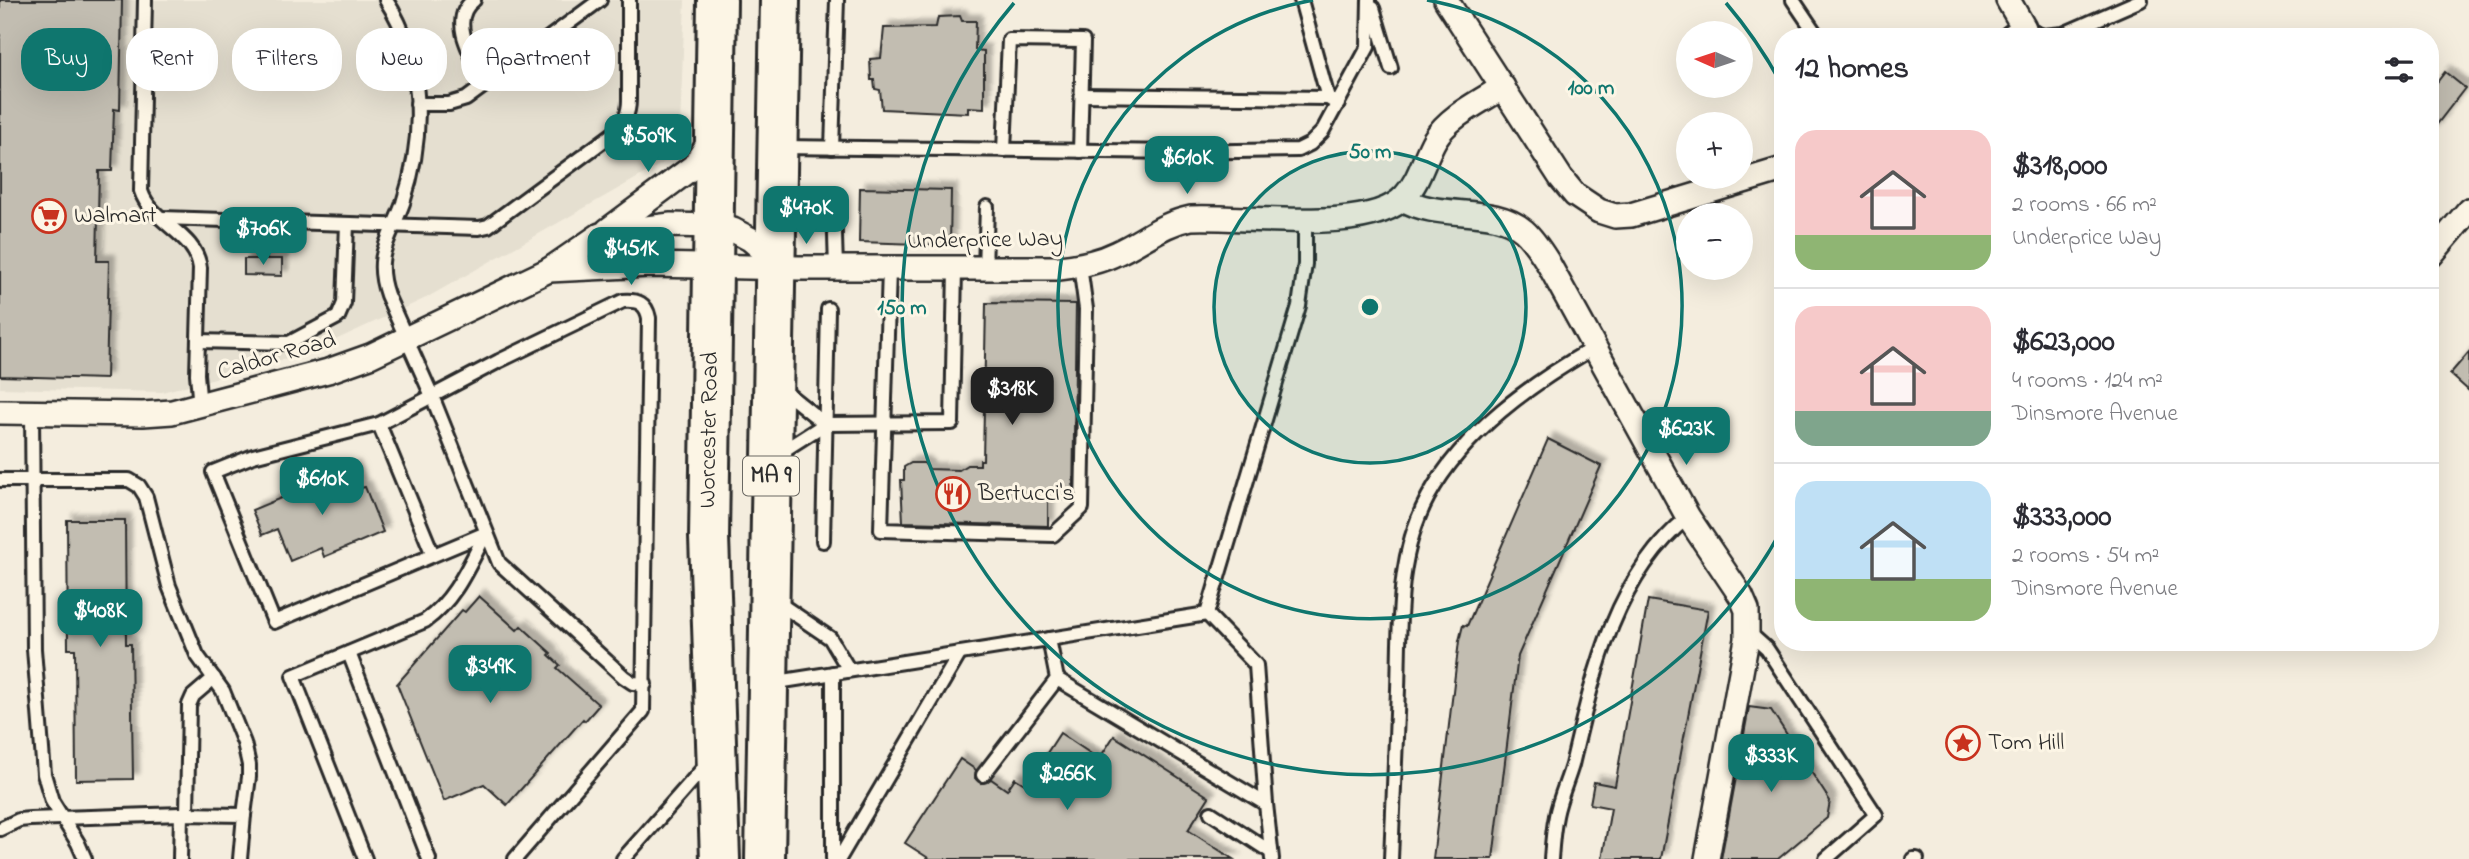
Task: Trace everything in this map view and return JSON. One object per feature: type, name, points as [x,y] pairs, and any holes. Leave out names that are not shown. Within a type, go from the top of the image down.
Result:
[{"type":"highway","name":"Worcester Road","points":[[718,0],[709,537],[720,859]]},
{"type":"highway","name":"MA 9","points":[[765,859],[780,0]]},
{"type":"street","points":[[1446,0],[1561,178],[1575,195],[1599,211],[1615,216],[1631,215],[1774,172]]},
{"type":"street","points":[[2008,0],[2016,28]]},
{"type":"street","points":[[1503,87],[1447,124],[1437,136],[1413,186],[1403,199],[1430,210],[1489,216],[1508,221],[1522,229],[1548,261],[1688,517],[1741,596],[1747,610],[1748,632],[1707,859]]},
{"type":"street","points":[[600,235],[694,166],[710,142],[715,125]]},
{"type":"street","name":"Underprice Way","points":[[775,268],[985,269],[1080,266],[1116,254],[1156,229],[1182,219],[1360,218],[1378,214],[1403,199]]},
{"type":"street","points":[[2439,246],[2469,210]]},
{"type":"street","name":"Caldor Road","points":[[0,412],[158,414],[200,407],[339,367],[549,271],[600,235],[645,227],[713,226],[733,230],[750,239],[763,250],[775,268]]},
{"type":"street","name":"Caldor Road","points":[[549,271],[650,265],[775,268]]},
{"type":"lane","points":[[145,0],[141,191],[147,206],[198,254],[200,407]]},
{"type":"lane","points":[[386,0],[409,46],[415,69],[417,103],[411,169],[402,204],[384,248],[381,274],[387,295],[432,396],[499,563],[624,677],[645,684]]},
{"type":"lane","points":[[562,28],[600,0]]},
{"type":"lane","points":[[162,218],[479,228],[488,226],[618,129],[626,118],[629,107],[629,0]]},
{"type":"lane","points":[[832,148],[837,0]]},
{"type":"lane","points":[[1301,0],[1333,101]]},
{"type":"lane","points":[[777,147],[1080,151],[1298,150],[1310,144],[1322,132],[1333,101],[1368,47],[1370,0]]},
{"type":"lane","points":[[1370,0],[1391,68]]},
{"type":"lane","points":[[1793,0],[1812,28]]},
{"type":"lane","points":[[2077,28],[2141,0]]},
{"type":"lane","points":[[462,28],[463,16],[470,2]]},
{"type":"lane","points":[[1004,150],[1009,40],[1083,41],[1080,151]]},
{"type":"lane","points":[[417,103],[454,104],[477,91]]},
{"type":"lane","points":[[1082,95],[1333,101]]},
{"type":"lane","points":[[776,204],[834,203],[836,268]]},
{"type":"lane","points":[[985,269],[987,208]]},
{"type":"lane","points":[[1207,614],[1299,306],[1305,264],[1305,219]]},
{"type":"lane","points":[[198,341],[289,343],[333,321],[341,313],[344,303],[347,224]]},
{"type":"lane","points":[[889,268],[881,530],[1053,535],[1082,509],[1086,309],[1080,266]]},
{"type":"lane","points":[[772,458],[825,424],[952,424],[955,269]]},
{"type":"lane","points":[[486,533],[274,622],[213,472],[253,456],[379,424],[609,306],[633,300],[642,303],[647,309],[645,703],[637,720],[515,859]]},
{"type":"lane","points":[[823,541],[828,309]]},
{"type":"lane","points":[[1391,859],[1401,596],[1415,526],[1440,477],[1472,438],[1525,393],[1595,347]]},
{"type":"lane","points":[[773,382],[825,424]]},
{"type":"lane","points":[[33,413],[37,699],[45,783],[52,801],[85,859]]},
{"type":"lane","points":[[379,424],[433,555]]},
{"type":"lane","points":[[0,480],[124,479],[139,485],[151,511],[169,586],[197,655],[227,699],[248,755],[250,777],[240,859]]},
{"type":"lane","points":[[1551,859],[1556,815],[1569,776],[1591,687],[1612,626],[1637,572],[1660,544],[1688,517]]},
{"type":"lane","points":[[365,859],[293,676],[425,621],[438,612],[451,598],[486,533]]},
{"type":"lane","points":[[769,597],[830,638],[849,670]]},
{"type":"lane","points":[[768,683],[1207,614]]},
{"type":"lane","points":[[1207,614],[1256,665],[1271,855]]},
{"type":"lane","points":[[1748,632],[1767,649],[1875,815],[1834,856]]},
{"type":"lane","points":[[983,775],[1056,678],[1049,639]]},
{"type":"lane","points":[[349,653],[429,859]]},
{"type":"lane","points":[[839,859],[960,653]]},
{"type":"lane","points":[[833,673],[833,859]]},
{"type":"lane","points":[[180,859],[189,705],[193,696],[214,678]]},
{"type":"lane","points":[[1056,678],[1266,804]]},
{"type":"lane","points":[[623,859],[717,753]]},
{"type":"lane","points":[[1211,813],[1271,855]]},
{"type":"lane","points":[[0,829],[19,820],[62,817],[244,815]]},
{"type":"shaded area","points":[[0,0],[685,0],[679,154],[426,298],[305,354],[162,392],[0,388]]},
{"type":"building","name":"Walmart","points":[[0,0],[122,0],[120,110],[114,109],[112,171],[99,171],[97,261],[109,261],[106,379],[0,376]]},
{"type":"building","points":[[960,16],[962,21],[976,21],[975,50],[984,51],[984,108],[968,107],[968,113],[882,109],[880,90],[875,89],[874,80],[871,80],[870,59],[881,58],[884,28],[936,27],[938,17]]},
{"type":"building","points":[[2445,72],[2465,88],[2439,122],[2439,80]]},
{"type":"building","points":[[860,188],[951,190],[950,245],[859,242]]},
{"type":"building","points":[[244,259],[282,259],[282,276],[244,275]]},
{"type":"building","points":[[986,303],[1076,304],[1073,500],[1048,499],[1048,526],[903,522],[901,480],[904,480],[904,467],[911,463],[924,463],[929,469],[959,470],[967,465],[980,465],[980,460],[983,460]]},
{"type":"building","points":[[2469,352],[2469,391],[2450,374]]},
{"type":"building","points":[[1548,439],[1601,466],[1518,656],[1493,859],[1433,859],[1463,625],[1467,626]]},
{"type":"building","points":[[353,468],[361,488],[365,487],[383,532],[324,557],[321,548],[290,561],[277,529],[262,535],[252,510]]},
{"type":"building","points":[[67,520],[125,520],[126,644],[131,644],[133,779],[76,780],[75,649],[68,649]]},
{"type":"building","points":[[479,596],[517,630],[521,626],[551,653],[549,655],[560,665],[557,668],[599,705],[585,721],[583,719],[507,805],[484,784],[444,801],[397,684],[462,610],[465,612]]},
{"type":"building","points":[[1648,600],[1708,610],[1661,859],[1602,859],[1611,808],[1590,804],[1594,782],[1615,786]]},
{"type":"building","points":[[1749,707],[1771,710],[1830,801],[1827,818],[1778,859],[1721,859]]},
{"type":"building","points":[[1060,733],[1099,759],[1114,736],[1209,797],[1188,830],[1233,859],[930,859],[905,843],[960,759],[976,770],[975,778],[981,783],[991,779],[1007,790],[1015,778],[1026,785]]},
{"type":"place","name":"Walmart","points":[[49,216]]},
{"type":"place","name":"Bertucci's","points":[[953,494]]},
{"type":"place","name":"Tom Hill","points":[[1963,743]]}]
